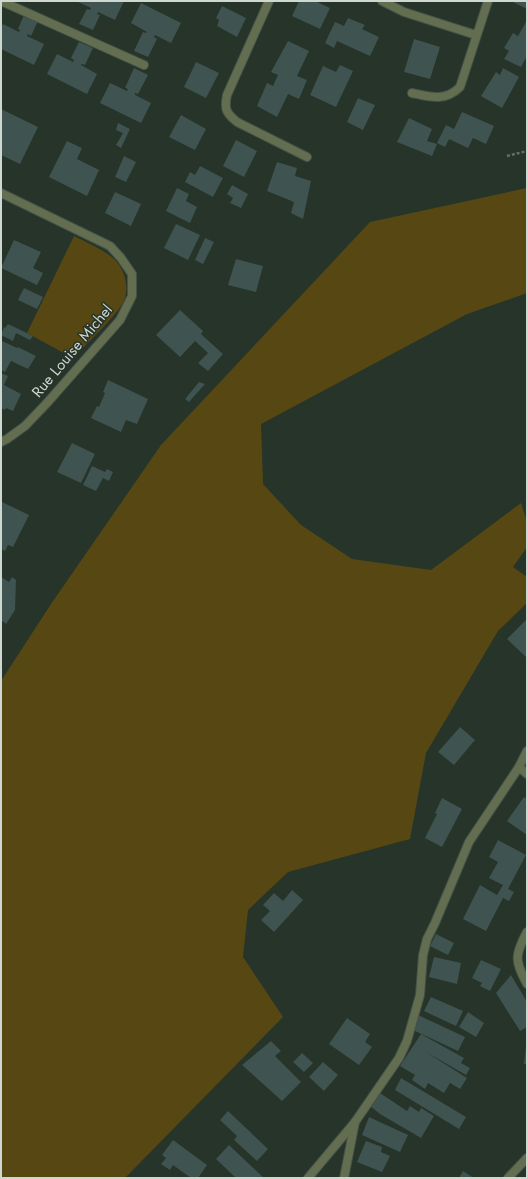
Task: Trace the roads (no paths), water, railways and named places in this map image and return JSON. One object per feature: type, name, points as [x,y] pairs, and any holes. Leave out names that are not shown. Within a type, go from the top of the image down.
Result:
[{"type":"street","points":[[1,1],[144,65]]},
{"type":"street","points":[[269,1],[227,95],[224,105],[228,115],[237,122],[307,156]]},
{"type":"street","points":[[382,1],[404,12],[476,35]]},
{"type":"street","points":[[412,94],[440,97],[450,95],[460,87],[488,1]]},
{"type":"street","name":"Rue Louise Michel","points":[[1,193],[110,246],[121,258],[132,274],[132,296],[120,320],[25,426],[1,442]]},
{"type":"street","points":[[308,1178],[355,1122],[396,1064],[407,1041],[420,995],[423,955],[428,939],[469,842],[519,768],[527,751]]},
{"type":"street","points":[[519,768],[527,774]]},
{"type":"street","points":[[527,932],[520,945],[517,957],[518,968],[527,984]]},
{"type":"street","points":[[344,1178],[355,1122]]},
{"type":"street","points":[[508,1178],[527,1158]]}]
